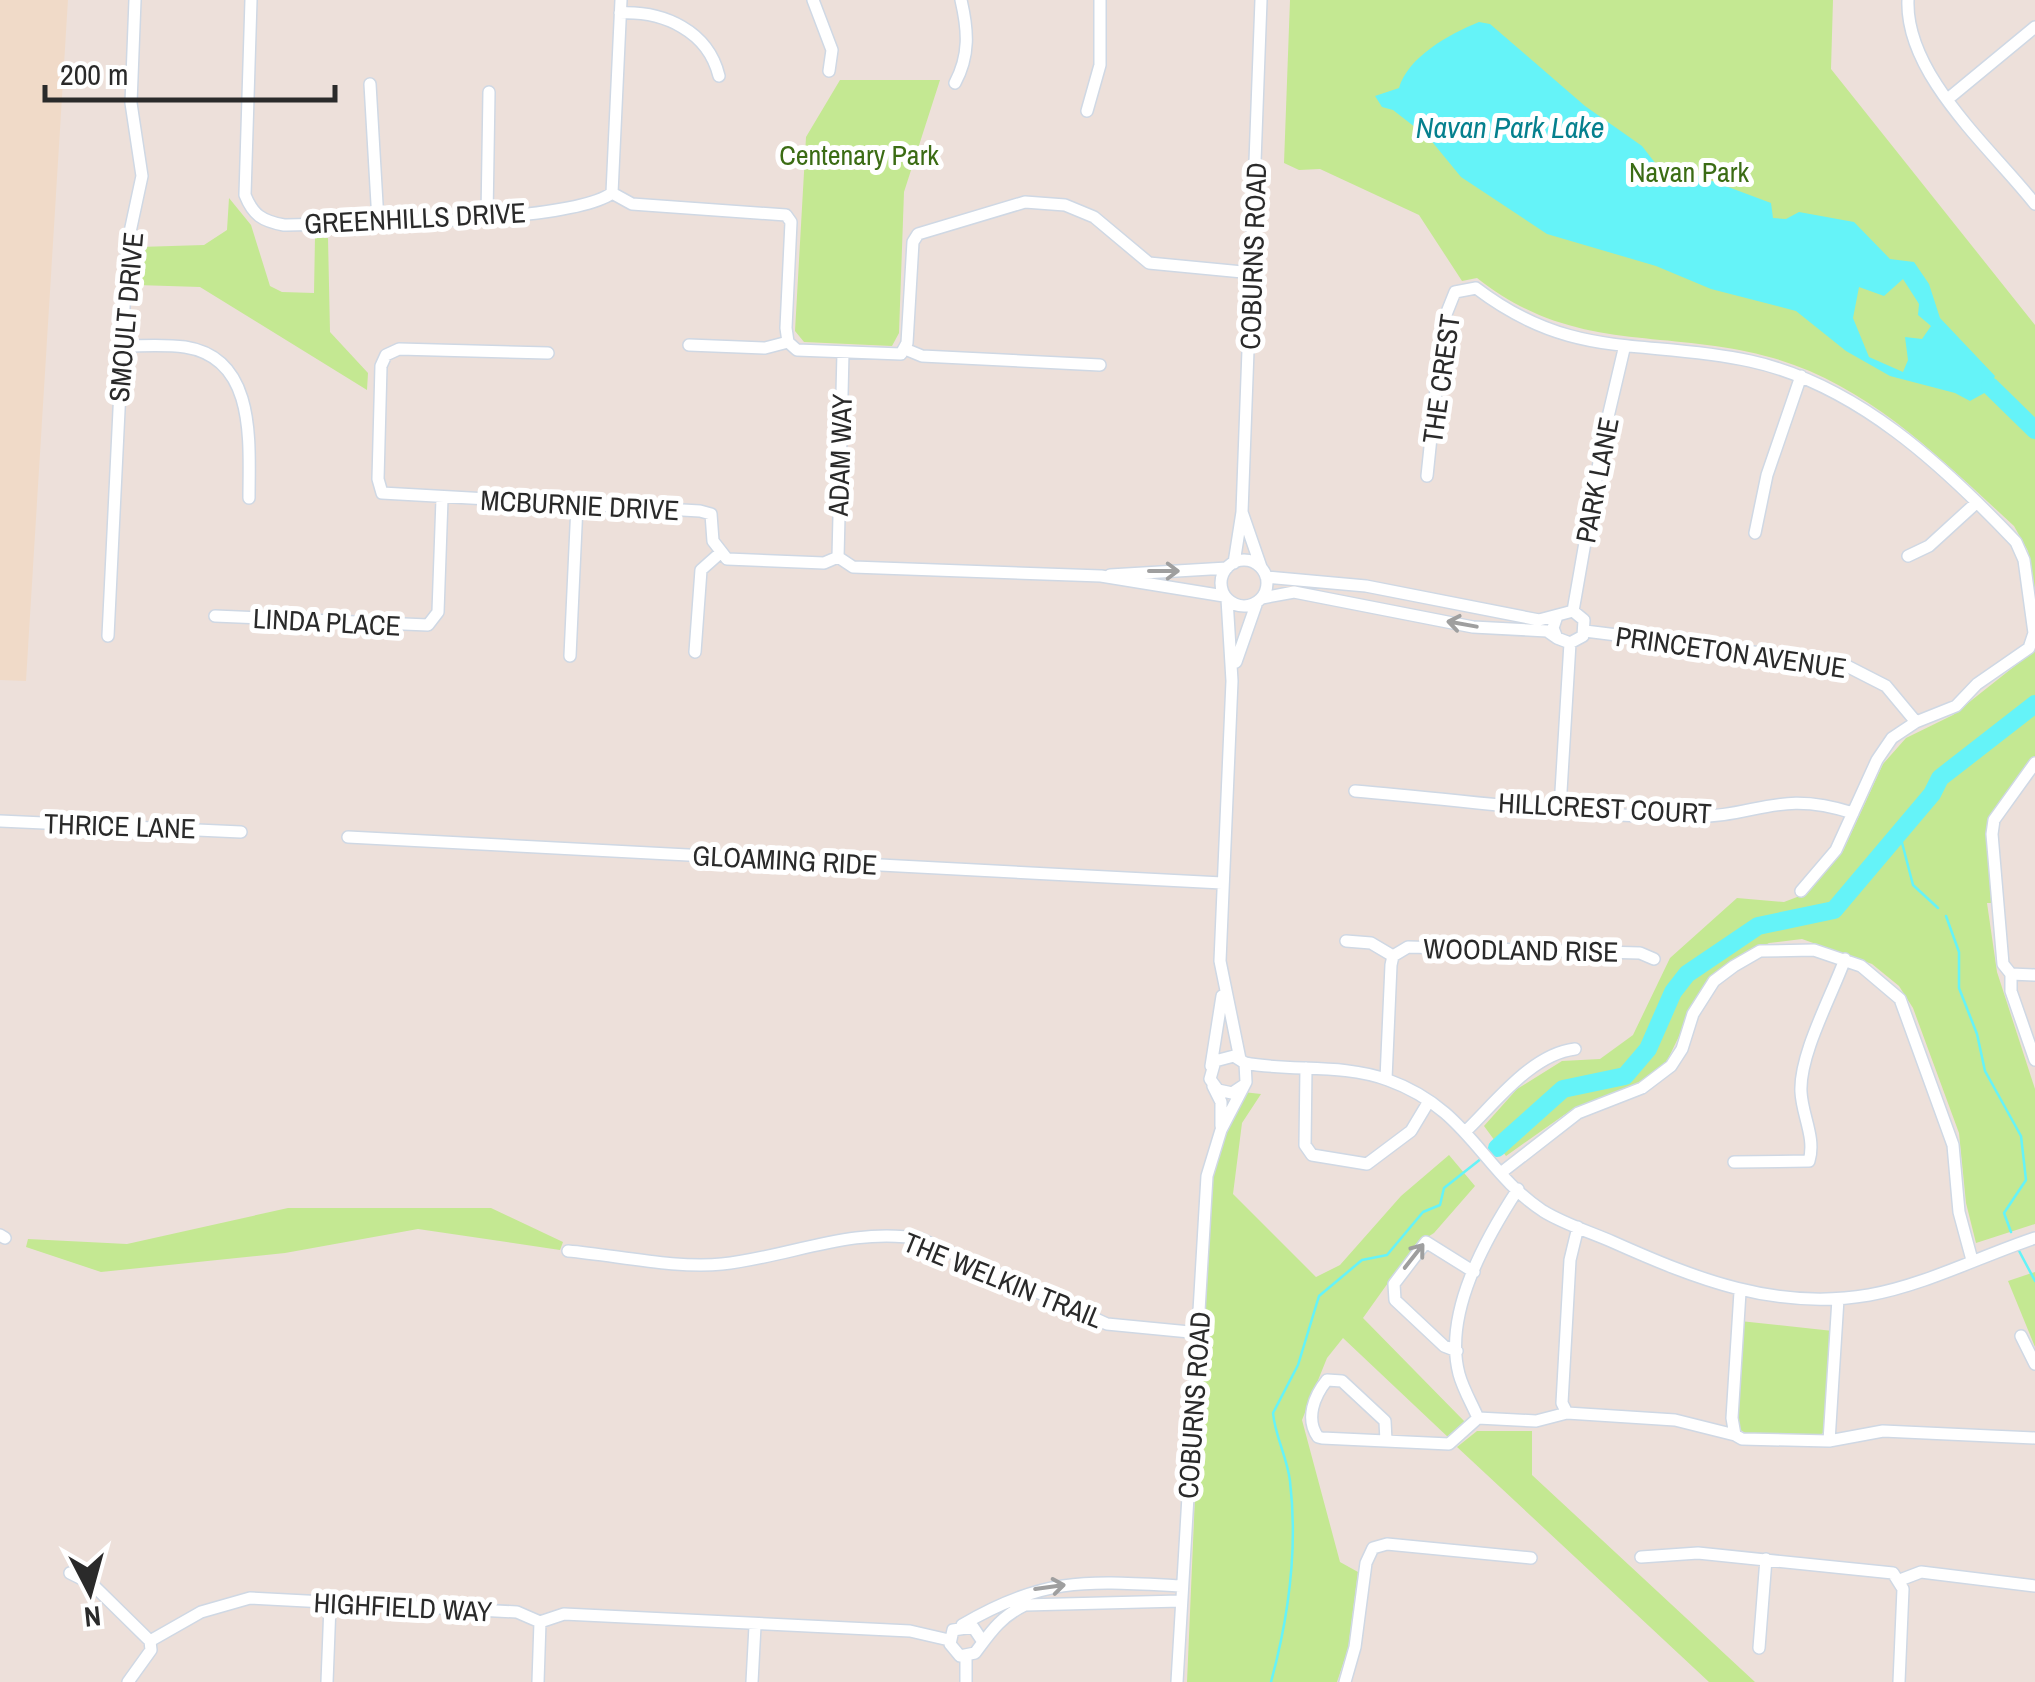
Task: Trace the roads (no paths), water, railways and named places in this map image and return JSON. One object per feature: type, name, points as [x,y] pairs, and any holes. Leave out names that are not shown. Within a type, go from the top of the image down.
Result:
[{"type":"street","name":"SMOULT DRIVE","points":[[108,636],[127,246],[142,176],[131,102],[135,0]]},
{"type":"street","name":"GREENHILLS DRIVE","points":[[251,0],[244,195],[252,212],[284,225],[487,216],[598,204],[612,193]]},
{"type":"street","points":[[813,0],[832,50],[828,70]]},
{"type":"street","points":[[956,83],[965,65],[968,41],[961,0]]},
{"type":"street","points":[[1087,110],[1100,65],[1100,0]]},
{"type":"street","name":"COBURNS ROAD","points":[[1230,565],[1242,512],[1261,0]]},
{"type":"street","points":[[1908,0],[1909,30],[1920,61],[2032,196]]},
{"type":"street","points":[[719,76],[706,44],[678,24],[620,6],[612,193],[632,204],[786,215],[791,222],[788,342]]},
{"type":"street","points":[[1949,98],[2035,27]]},
{"type":"street","points":[[370,84],[378,221]]},
{"type":"street","points":[[487,216],[488,92]]},
{"type":"street","points":[[905,349],[913,242],[918,234],[996,208],[1024,202],[1065,205],[1094,217],[1148,263],[1253,274]]},
{"type":"street","name":"THE CREST","points":[[1427,476],[1443,322],[1456,292],[1465,287],[1476,288],[1556,333],[1624,349]]},
{"type":"street","points":[[788,342],[798,350],[843,353],[894,356],[905,349]]},
{"type":"street","points":[[689,345],[765,348],[788,342]]},
{"type":"street","points":[[121,346],[184,347],[204,352],[232,377],[244,400],[250,426],[248,498]]},
{"type":"street","name":"MCBURNIE DRIVE","points":[[548,354],[399,349],[386,355],[381,366],[378,479],[382,493],[711,514],[719,554]]},
{"type":"street","points":[[905,349],[922,356],[1100,365]]},
{"type":"street","points":[[1624,349],[1734,359],[1801,376],[1897,431],[2016,542],[2024,560],[2034,632],[2019,659],[1977,684],[1956,706],[1916,722],[1882,749],[1836,850],[1801,891]]},
{"type":"street","name":"PARK LANE","points":[[1573,611],[1604,434],[1624,349]]},
{"type":"street","name":"ADAM WAY","points":[[838,557],[843,353]]},
{"type":"street","points":[[1755,532],[1767,476],[1801,376]]},
{"type":"street","name":"LINDA PLACE","points":[[216,616],[428,625],[438,612],[442,499]]},
{"type":"street","points":[[1908,556],[1930,546],[1975,504]]},
{"type":"street","points":[[570,656],[577,505]]},
{"type":"street","name":"COBURNS ROAD","points":[[1242,512],[1263,572]]},
{"type":"street","points":[[695,652],[701,570],[719,554],[727,559],[824,563],[838,557],[853,567],[1101,576],[1248,561],[1263,572],[1366,586],[1539,620],[1573,611],[1584,620],[1585,631],[1570,643],[1560,808]]},
{"type":"street","points":[[1230,565],[1221,581],[1232,681],[1222,884],[1223,985],[1211,1066],[1213,1085],[1225,1093],[1276,1069]]},
{"type":"street","points":[[1232,681],[1240,642],[1260,600],[1263,572]]},
{"type":"street","points":[[1101,576],[1225,597],[1245,606],[1294,592],[1473,627],[1547,631],[1570,643]]},
{"type":"street","points":[[1557,638],[1553,628],[1558,616]]},
{"type":"street","name":"PRINCETON AVENUE","points":[[1585,631],[1841,663],[1886,686],[1916,722]]},
{"type":"street","points":[[2035,763],[1994,820],[1992,834],[2003,964],[2012,974],[2011,991],[2035,1060]]},
{"type":"street","name":"HILLCREST COURT","points":[[1354,791],[1689,817],[1802,800],[1852,813]]},
{"type":"street","name":"THRICE LANE","points":[[0,821],[240,832]]},
{"type":"street","name":"GLOAMING RIDE","points":[[348,838],[1222,884]]},
{"type":"street","points":[[1346,941],[1371,943],[1392,956]]},
{"type":"street","points":[[1502,1172],[1578,1113],[1642,1088],[1671,1066],[1682,1049],[1693,1014],[1714,982],[1760,951],[1788,947],[1845,959],[1889,986],[1908,1016],[1953,1146],[1959,1212],[1972,1260]]},
{"type":"street","name":"WOODLAND RISE","points":[[1386,1078],[1392,956],[1408,948],[1640,954],[1654,959]]},
{"type":"street","points":[[1734,1162],[1809,1161],[1812,1150],[1801,1091],[1803,1070],[1845,959]]},
{"type":"street","points":[[2012,974],[2035,975]]},
{"type":"street","points":[[1223,985],[1245,1084]]},
{"type":"street","points":[[1467,1130],[1524,1075],[1556,1054],[1575,1049]]},
{"type":"street","points":[[1211,1066],[1220,1057],[1276,1069],[1306,1068],[1386,1078],[1429,1101],[1467,1130],[1518,1190],[1544,1211],[1698,1280],[1740,1292],[1838,1299],[1874,1294],[2035,1238]]},
{"type":"street","points":[[1306,1068],[1304,1145],[1312,1155],[1358,1165],[1374,1161],[1410,1130],[1429,1101]]},
{"type":"street","name":"COBURNS ROAD","points":[[1176,1682],[1207,1176],[1220,1130],[1245,1084]]},
{"type":"street","name":"COBURNS ROAD","points":[[1213,1085],[1221,1102],[1220,1130]]},
{"type":"street","points":[[1478,1418],[1459,1374],[1457,1351],[1462,1310],[1490,1232],[1518,1190]]},
{"type":"street","points":[[1567,1413],[1562,1403],[1570,1260],[1578,1226]]},
{"type":"street","name":"THE WELKIN TRAIL","points":[[568,1252],[720,1264],[866,1236],[896,1234],[921,1240],[1107,1324],[1200,1332]]},
{"type":"street","points":[[1457,1351],[1444,1346],[1394,1300],[1394,1284],[1426,1242],[1474,1272]]},
{"type":"street","points":[[1735,1435],[1740,1292]]},
{"type":"street","points":[[1829,1441],[1838,1299]]},
{"type":"street","points":[[2021,1336],[2035,1364]]},
{"type":"street","points":[[1386,1441],[1385,1422],[1342,1381],[1331,1379],[1323,1384],[1312,1412],[1314,1435],[1386,1441],[1448,1444],[1478,1418],[1536,1421],[1567,1413],[1675,1420],[1742,1439],[1829,1441],[1883,1431],[2035,1438]]},
{"type":"street","points":[[1345,1682],[1355,1647],[1366,1564],[1373,1548],[1387,1544],[1531,1558]]},
{"type":"street","points":[[1641,1556],[1698,1553],[1766,1558],[1882,1569],[1900,1580]]},
{"type":"street","points":[[1759,1648],[1766,1558]]},
{"type":"street","points":[[1900,1580],[1921,1572],[2035,1586]]},
{"type":"street","points":[[70,1573],[92,1584],[150,1642],[151,1650],[128,1682]]},
{"type":"street","points":[[1899,1682],[1903,1608],[1900,1580]]},
{"type":"street","points":[[1180,1601],[1025,1606],[1007,1614],[981,1639],[978,1650],[966,1656],[955,1653],[949,1640],[962,1625],[1005,1599],[1053,1584],[1181,1586]]},
{"type":"street","name":"HIGHFIELD WAY","points":[[150,1642],[225,1603],[250,1598],[517,1612],[540,1622],[564,1614],[910,1631],[949,1640]]},
{"type":"street","points":[[327,1682],[330,1605]]},
{"type":"street","points":[[538,1682],[540,1622]]},
{"type":"street","points":[[962,1625],[973,1627],[981,1639]]},
{"type":"street","points":[[752,1682],[755,1626]]},
{"type":"street","points":[[966,1656],[966,1682]]},
{"type":"water","name":"Navan Park Lake","points":[[1479,22],[1490,24],[1585,106],[1642,146],[1659,168],[1672,166],[1771,203],[1773,218],[1786,219],[1799,212],[1854,222],[1890,259],[1914,262],[1929,284],[1940,318],[1995,376],[1988,391],[1970,401],[1955,393],[1890,376],[1846,351],[1796,311],[1711,289],[1656,266],[1547,234],[1461,177],[1429,138],[1393,110],[1382,107],[1375,96],[1399,88],[1420,57]],"holes":[[[1903,279],[1919,304],[1918,315],[1931,326],[1922,339],[1905,337],[1908,360],[1903,372],[1869,357],[1853,318],[1859,287],[1884,296]]]},
{"type":"waterway","points":[[1990,386],[2035,430]]},
{"type":"waterway","points":[[1497,1148],[1563,1089],[1625,1076],[1648,1049],[1673,992],[1687,974],[1758,926],[1834,910],[1932,794],[1940,778],[2035,704]]},
{"type":"waterway","points":[[1899,831],[1913,885],[1938,908]]},
{"type":"waterway","points":[[1946,916],[1959,952],[1959,988],[1977,1034],[1985,1071],[2021,1136],[2026,1180],[2004,1213],[2011,1232]]},
{"type":"waterway","points":[[1489,1154],[1497,1148]]},
{"type":"waterway","points":[[1271,1682],[1287,1607],[1293,1532],[1290,1481],[1273,1413],[1298,1365],[1319,1296],[1362,1260],[1387,1255],[1423,1212],[1440,1205],[1444,1188],[1482,1158]]},
{"type":"waterway","points":[[2017,1247],[2035,1281]]},
{"type":"park label","name":"Centenary Park","points":[[859,155]]},
{"type":"park label","name":"Navan Park","points":[[1689,172]]}]
